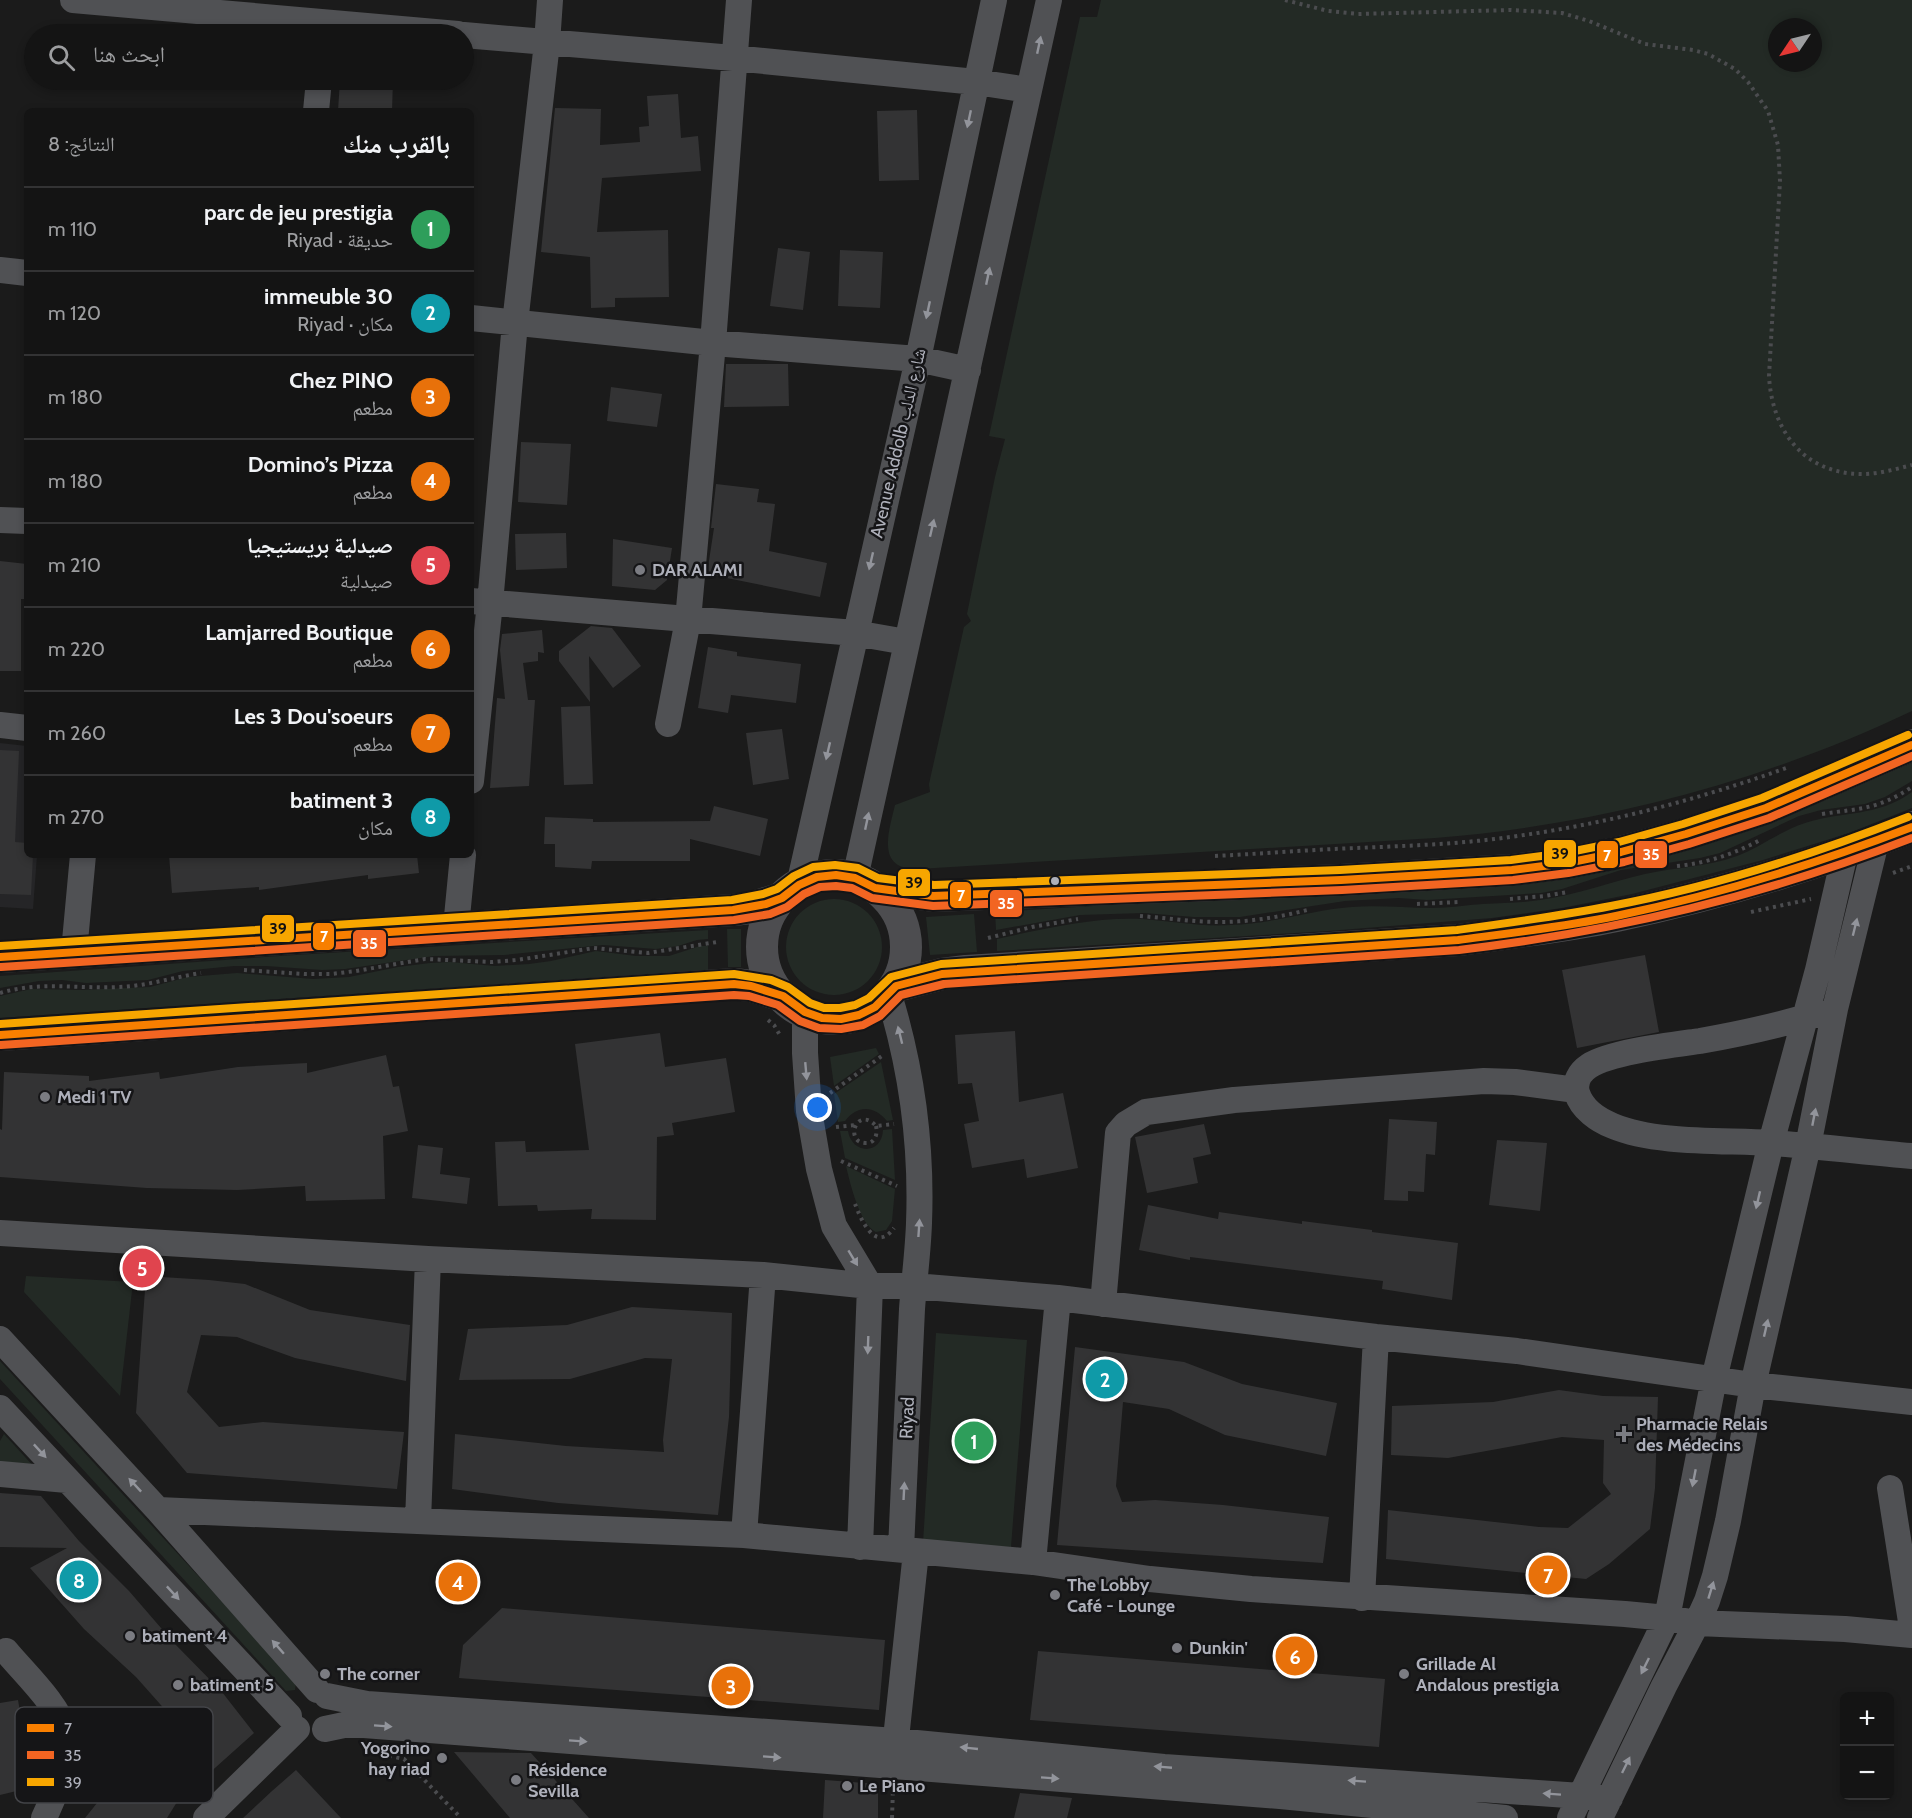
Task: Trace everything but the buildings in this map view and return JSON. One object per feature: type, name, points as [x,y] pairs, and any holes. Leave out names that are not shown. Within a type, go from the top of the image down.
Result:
[{"type":"main road","points":[[0,957],[733,910],[758,906],[817,877],[836,875],[933,896],[1341,880],[1512,870],[1567,863],[1621,852],[1686,834],[1766,808],[1912,745]]},
{"type":"main road","points":[[892,991],[942,974],[966,971],[1458,940],[1535,930],[1615,916],[1718,892],[1845,854],[1900,833]]},
{"type":"main road","points":[[0,1035],[734,984],[751,986],[785,1009],[832,1019],[859,1016],[875,1007],[892,991],[903,970],[906,952],[899,916],[865,883]]},
{"type":"main road","points":[[785,1009],[764,965],[762,947],[764,929],[771,912],[790,891]]},
{"type":"street","points":[[73,0],[369,24]]},
{"type":"street","points":[[474,721],[480,602],[548,43],[550,0]]},
{"type":"street","points":[[668,724],[688,620],[713,343],[739,0]]},
{"type":"street","name":"Avenue Addolb شارع الدلب","points":[[790,891],[855,633],[918,359],[994,0]]},
{"type":"street","points":[[865,883],[906,642],[1049,0]]},
{"type":"street","points":[[474,36],[733,58],[976,82],[1029,90]]},
{"type":"street","points":[[316,108],[318,90]]},
{"type":"street","points":[[0,270],[24,273]]},
{"type":"street","points":[[474,318],[713,343],[918,359],[968,370]]},
{"type":"street","points":[[0,520],[24,522]]},
{"type":"street","points":[[480,602],[855,633],[906,642]]},
{"type":"street","points":[[0,725],[24,728]]},
{"type":"street","points":[[293,1723],[289,1707],[292,1699],[299,1692],[308,1690],[367,1704],[896,1741],[1605,1808],[1697,1623],[1715,1576],[1728,1521],[1753,1385],[1808,1146],[1835,1008],[1900,833]]},
{"type":"street","points":[[1576,1807],[1667,1618],[1714,1379],[1771,1143],[1806,1017],[1845,854]]},
{"type":"street","points":[[74,952],[83,858]]},
{"type":"street","points":[[456,927],[463,858]]},
{"type":"street","points":[[892,991],[914,1101],[920,1163],[919,1224],[914,1286]]},
{"type":"street","points":[[1835,1008],[1720,1037],[1610,1058],[1587,1067],[1577,1080],[1576,1090],[1587,1110],[1602,1121],[1639,1134],[1912,1156]]},
{"type":"street","points":[[785,1009],[805,1053],[809,1111],[819,1169],[834,1226],[870,1286],[860,1547]]},
{"type":"street","points":[[1103,1304],[1118,1133],[1126,1124],[1146,1112],[1234,1100],[1474,1081],[1515,1082],[1576,1090]]},
{"type":"street","points":[[0,1233],[428,1259],[763,1275],[870,1286],[914,1286],[1058,1298],[1376,1337],[1517,1351],[1753,1385],[1912,1402]]},
{"type":"street","points":[[418,1521],[428,1259]]},
{"type":"street","points":[[744,1535],[763,1275]]},
{"type":"street","name":"Riyad","points":[[893,1766],[908,1551],[914,1286]]},
{"type":"street","points":[[1033,1562],[1058,1298]]},
{"type":"street","points":[[1362,1598],[1376,1337]]},
{"type":"street","points":[[0,1339],[158,1510],[322,1693],[334,1709],[330,1724],[325,1730]]},
{"type":"street","points":[[0,1408],[293,1723],[311,1735],[344,1725],[364,1725],[1280,1796],[1505,1818]]},
{"type":"street","points":[[0,1474],[68,1479]]},
{"type":"street","points":[[1890,1488],[1912,1628]]},
{"type":"street","points":[[158,1510],[744,1535],[1033,1562],[1150,1579],[1362,1598],[1667,1618],[1697,1623],[1845,1629],[1912,1635]]},
{"type":"street","points":[[6,1651],[52,1707]]},
{"type":"street","points":[[206,1818],[293,1723]]},
{"type":"street","points":[[44,1818],[51,1803]]},
{"type":"path","points":[[1285,0],[1328,11],[1352,14],[1511,10],[1562,13],[1589,21],[1645,44],[1708,54],[1736,69],[1768,111],[1778,145],[1780,181],[1769,376],[1772,404],[1779,422],[1800,453],[1828,468],[1861,474],[1879,473],[1912,465]]},
{"type":"path","points":[[1205,857],[1397,848],[1523,835],[1587,825],[1707,794],[1796,764]]},
{"type":"path","points":[[243,970],[331,974],[425,959],[492,962],[594,948],[648,953],[717,942]]},
{"type":"path","points":[[0,993],[15,988],[49,985],[130,986],[206,972]]},
{"type":"path","points":[[785,1009],[774,1025],[781,1035],[786,1053],[805,1053]]},
{"type":"path","points":[[880,1048],[884,1067]]},
{"type":"path","points":[[830,1093],[882,1056]]},
{"type":"path","points":[[829,1087],[831,1102]]},
{"type":"path","points":[[894,1117],[897,1134]]},
{"type":"path","points":[[834,1119],[836,1134]]},
{"type":"path","points":[[866,1119],[872,1121],[876,1126],[877,1132],[871,1142],[865,1143],[855,1137],[853,1131],[855,1125],[860,1121],[866,1119]]},
{"type":"path","points":[[876,1126],[895,1124]]},
{"type":"path","points":[[835,1127],[855,1125]]},
{"type":"path","points":[[839,1151],[844,1172]]},
{"type":"path","points":[[842,1161],[898,1186]]},
{"type":"path","points":[[898,1177],[898,1197]]},
{"type":"path","points":[[854,1202],[864,1226],[873,1235],[882,1237],[888,1235],[896,1225]]},
{"type":"path","points":[[362,1750],[404,1759],[461,1818]]},
{"type":"path","points":[[892,1818],[893,1766]]},
{"type":"shaded area","points":[[1101,0],[1912,0],[1912,711],[1798,759],[1739,779],[1619,811],[1558,823],[1435,838],[918,869],[904,868],[895,863],[890,856],[888,837],[895,805],[930,792],[929,784],[964,627],[971,621],[967,614],[1005,439],[989,436],[1080,17],[1097,17]]},
{"type":"shaded area","points":[[0,743],[24,746],[24,858],[37,858],[33,909],[0,907]]},
{"type":"shaded area","points":[[1912,763],[1912,781],[1885,797],[1865,804],[1821,810],[1799,816],[1720,853],[1621,870],[1562,889],[1541,893],[1427,900],[1399,898],[1345,901],[1240,917],[1194,917],[1144,913],[1080,915],[996,930],[995,912],[1377,890],[1838,793]]},
{"type":"shaded area","points":[[1912,792],[1912,808],[1849,833],[1763,860],[1632,894],[1562,908],[1492,918],[1328,931],[997,951],[997,939],[1069,924],[1105,920],[1141,919],[1197,925],[1231,925],[1352,907],[1438,908],[1553,898],[1645,874],[1726,860],[1805,823],[1873,810],[1899,800]]},
{"type":"shaded area","points":[[834,899],[852,903],[868,913],[878,929],[882,947],[878,965],[868,981],[852,991],[834,995],[816,991],[800,981],[790,965],[786,947],[790,929],[800,913],[816,903]]},
{"type":"shaded area","points":[[974,914],[977,952],[930,955],[926,917]]},
{"type":"shaded area","points":[[727,929],[741,929],[741,967],[728,967]]},
{"type":"shaded area","points":[[708,930],[708,939],[656,949],[603,945],[504,955],[434,956],[345,969],[322,970],[234,966],[183,971],[148,980],[86,983],[62,980],[39,981],[0,988],[0,976],[279,956]]},
{"type":"shaded area","points":[[700,946],[708,946],[708,970],[0,1018],[0,996],[31,989],[81,990],[150,987],[188,977],[237,973],[313,979],[349,977],[430,963],[450,962],[495,966],[529,964],[596,951],[636,956],[669,956]]},
{"type":"shaded area","points":[[876,1048],[879,1054],[834,1086],[830,1057]]},
{"type":"shaded area","points":[[881,1062],[893,1120],[887,1121],[877,1112],[866,1109],[855,1112],[845,1121],[838,1122],[834,1094]]},
{"type":"shaded area","points":[[892,1129],[895,1180],[845,1158],[840,1131],[848,1131],[855,1144],[867,1149],[878,1144],[883,1130]]},
{"type":"shaded area","points":[[846,1166],[895,1189],[892,1221],[886,1230],[876,1232],[865,1221],[856,1203]]},
{"type":"shaded area","points":[[26,1276],[133,1282],[120,1396],[24,1292]]},
{"type":"shaded area","points":[[936,1333],[1027,1340],[1011,1547],[923,1543]]},
{"type":"shaded area","points":[[0,1361],[296,1682],[295,1690],[286,1691],[0,1379]]},
{"type":"shaded area","points":[[4,1434],[36,1469],[0,1464],[0,1441]]},
{"type":"transit line","name":"39","points":[[0,946],[732,900],[777,889],[794,876],[813,867],[835,865],[858,868],[878,878],[934,885],[1340,870],[1511,860],[1565,853],[1619,842],[1683,824],[1762,798],[1908,735]]},
{"type":"transit line","name":"7","points":[[0,957],[733,910],[766,904],[782,898],[799,885],[817,877],[836,875],[855,878],[875,888],[933,896],[1341,880],[1512,870],[1567,863],[1621,852],[1686,834],[1766,808],[1912,745]]},
{"type":"transit line","name":"35","points":[[1,967],[734,920],[770,914],[787,907],[804,894],[820,887],[836,886],[852,888],[872,898],[933,906],[1342,890],[1513,880],[1568,873],[1624,862],[1689,844],[1769,818],[1912,756]]},
{"type":"transit line","name":"39","points":[[0,1024],[734,974],[771,980],[788,987],[810,1003],[824,1008],[840,1008],[855,1005],[869,998],[891,977],[941,964],[1457,930],[1592,910],[1724,880],[1835,844],[1908,817]]},
{"type":"transit line","name":"7","points":[[0,1035],[734,984],[751,986],[783,996],[805,1012],[822,1018],[841,1019],[859,1015],[875,1007],[896,986],[942,974],[1458,940],[1596,920],[1654,908],[1766,877],[1839,854],[1912,827]]},
{"type":"transit line","name":"35","points":[[1,1045],[734,995],[749,996],[778,1005],[800,1021],[819,1028],[841,1029],[863,1025],[880,1016],[901,995],[944,984],[1459,950],[1576,933],[1633,922],[1745,894],[1856,859],[1912,838]]},
{"type":"place","name":"DAR ALAMI","points":[[640,570]]},
{"type":"place","name":"Medi 1 TV","points":[[45,1097]]},
{"type":"place","name":"صيدلية بريستيجيا","points":[[142,1268]]},
{"type":"place","name":"immeuble 30","points":[[1105,1379]]},
{"type":"place","name":"Pharmacie Relais des Médecins","points":[[1624,1434]]},
{"type":"place","name":"parc de jeu prestigia","points":[[974,1441]]},
{"type":"place","name":"Les 3 Dou'soeurs","points":[[1548,1575]]},
{"type":"place","name":"batiment 3","points":[[79,1580]]},
{"type":"place","name":"Domino’s Pizza","points":[[458,1582]]},
{"type":"place","name":"The Lobby Café - Lounge","points":[[1055,1595]]},
{"type":"place","name":"batiment 4","points":[[130,1636]]},
{"type":"place","name":"Dunkin'","points":[[1177,1648]]},
{"type":"place","name":"Lamjarred Boutique","points":[[1295,1656]]},
{"type":"place","name":"The corner","points":[[325,1674]]},
{"type":"place","name":"Grillade Al Andalous prestigia","points":[[1404,1674]]},
{"type":"place","name":"batiment 5","points":[[178,1685]]},
{"type":"place","name":"Chez PINO","points":[[731,1686]]},
{"type":"place","name":"Yogorino hay riad","points":[[442,1758]]},
{"type":"place","name":"Résidence Sevilla","points":[[516,1780]]},
{"type":"place","name":"Le Piano","points":[[847,1786]]}]
